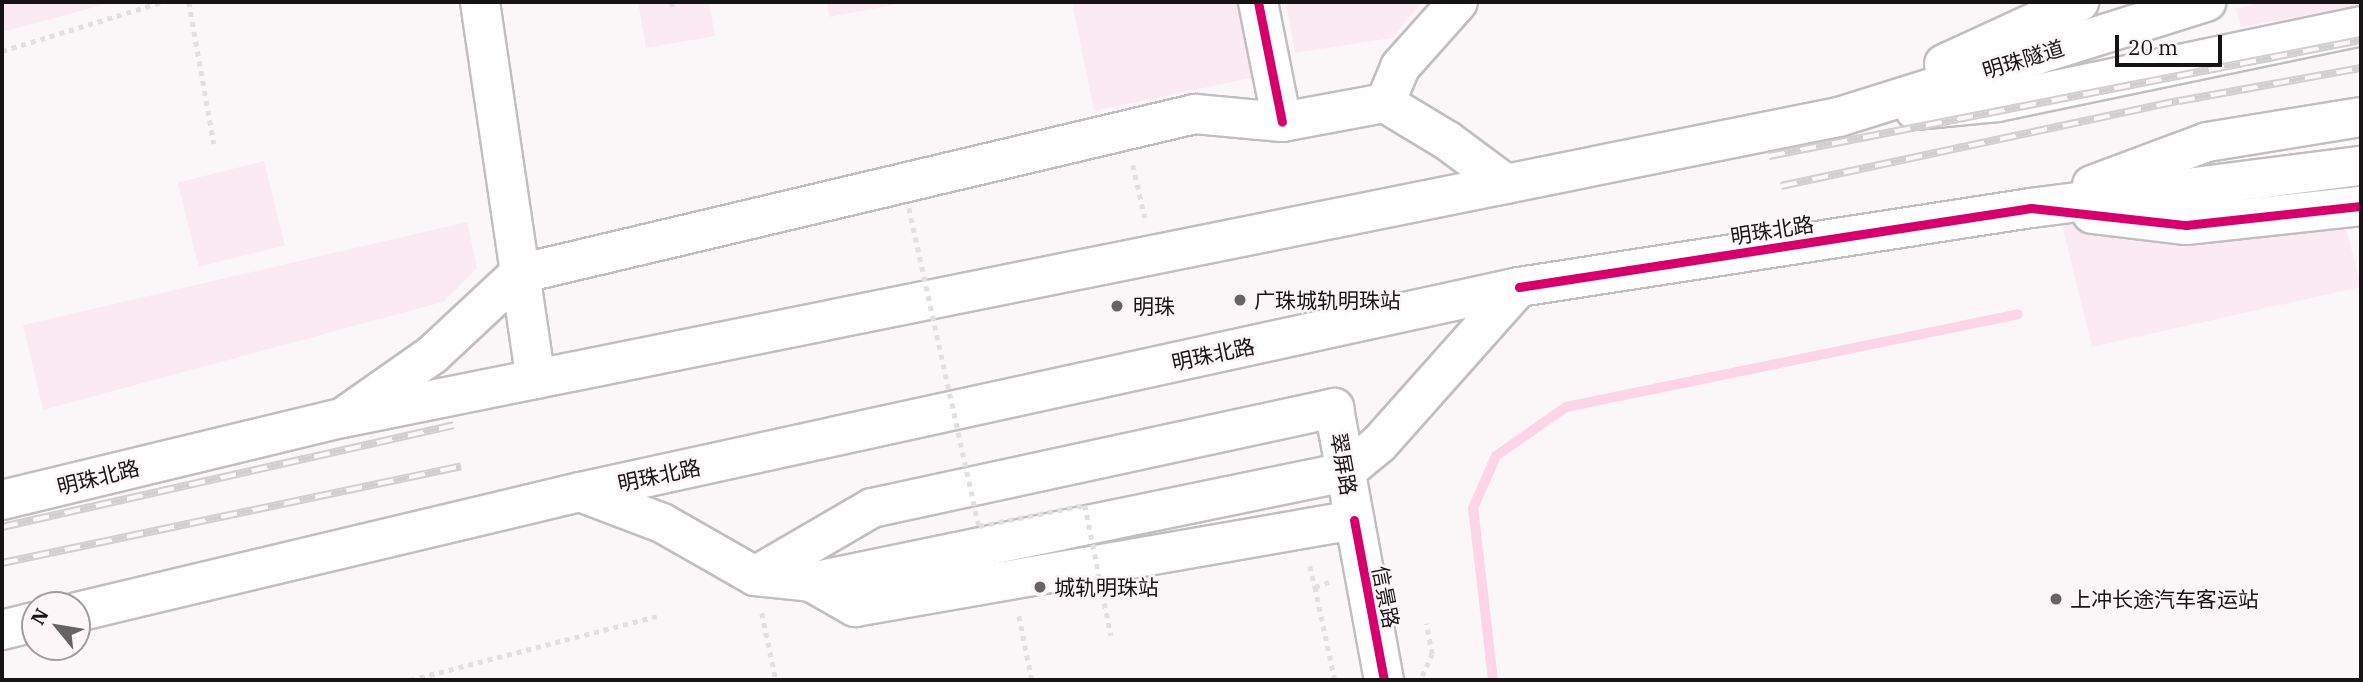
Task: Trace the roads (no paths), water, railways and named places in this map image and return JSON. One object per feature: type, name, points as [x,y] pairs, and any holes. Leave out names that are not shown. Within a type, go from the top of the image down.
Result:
[{"type":"main road","points":[[480,2],[536,379]]},
{"type":"main road","points":[[1258,2],[1282,122]]},
{"type":"main road","points":[[1385,103],[1400,67],[1458,2]]},
{"type":"main road","points":[[1839,117],[2031,20],[2079,2]]},
{"type":"main road","name":"明珠隧道","points":[[1839,117],[2206,2]]},
{"type":"main road","points":[[1839,117],[1998,102],[2361,26]]},
{"type":"main road","points":[[342,418],[432,355],[519,274],[1195,114],[1282,122],[1385,103],[1448,141],[1506,184]]},
{"type":"main road","name":"明珠北路","points":[[2,500],[342,418],[1839,117]]},
{"type":"main road","points":[[2031,208],[2207,142],[2361,117]]},
{"type":"main road","name":"明珠北路","points":[[91,609],[580,492],[1519,287],[2031,208],[2361,166]]},
{"type":"main road","points":[[2031,208],[2186,225],[2361,206]]},
{"type":"main road","points":[[580,492],[662,523],[755,576],[811,582],[1345,472],[1380,444],[1519,287]]},
{"type":"main road","name":"翠屏路","points":[[755,576],[872,508],[1334,408],[1354,520]]},
{"type":"main road","points":[[811,582],[855,607],[1354,520]]},
{"type":"main road","name":"信景路","points":[[1354,520],[1384,680]]},
{"type":"main road","points":[[2,630],[21,625]]},
{"type":"waterway","points":[[1493,680],[1473,508],[1496,456],[1566,407],[2018,314]]},
{"type":"railway","points":[[1769,156],[2361,40]]},
{"type":"railway","points":[[1781,186],[2179,101],[2361,68]]},
{"type":"railway","points":[[2,527],[454,425]]},
{"type":"railway","points":[[2,563],[461,466]]},
{"type":"place","name":"广珠城轨明珠站","points":[[1240,300]]},
{"type":"place","name":"明珠","points":[[1117,306]]},
{"type":"place","name":"城轨明珠站","points":[[1040,587]]},
{"type":"place","name":"上冲长途汽车客运站","points":[[2056,599]]}]
